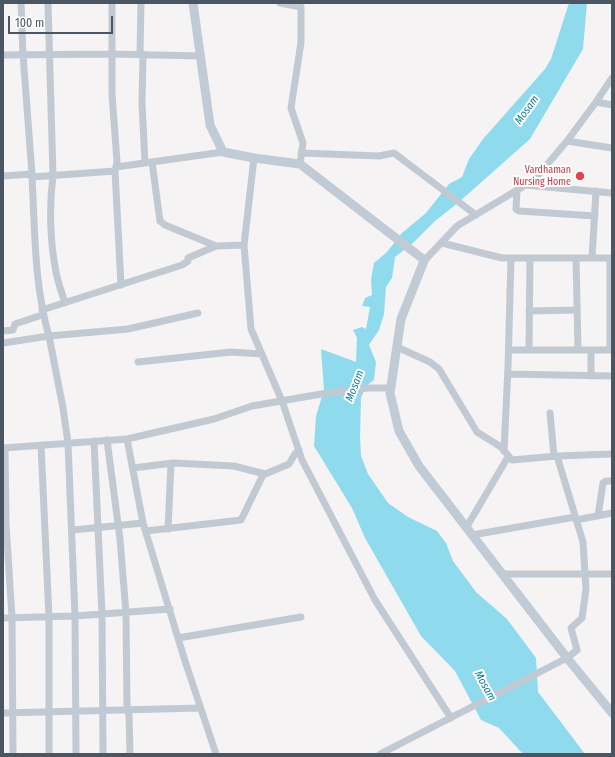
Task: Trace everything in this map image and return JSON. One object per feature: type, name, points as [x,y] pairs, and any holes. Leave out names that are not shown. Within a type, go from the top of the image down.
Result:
[{"type":"street","points":[[21,3],[23,55],[37,262],[42,312],[49,336],[68,443],[73,530],[76,754]]},
{"type":"street","points":[[48,3],[53,176],[50,195],[51,223],[56,272],[65,302]]},
{"type":"street","points":[[112,3],[112,94],[117,162],[116,169],[121,285]]},
{"type":"street","points":[[141,3],[142,98],[148,162],[160,221],[165,225],[216,246]]},
{"type":"street","points":[[193,3],[210,124],[223,152]]},
{"type":"street","points":[[280,3],[301,5],[301,42],[291,108],[303,143],[300,164]]},
{"type":"street","points":[[3,55],[141,54],[201,56]]},
{"type":"street","points":[[612,78],[567,141],[534,180],[457,226],[424,260],[401,319],[390,388],[399,431],[420,466],[502,574],[612,713]]},
{"type":"street","points":[[596,102],[612,105]]},
{"type":"street","points":[[567,141],[612,148]]},
{"type":"street","points":[[3,176],[53,176],[116,169],[148,162],[223,152],[300,164],[316,178],[364,212],[424,260]]},
{"type":"street","points":[[301,153],[379,156],[391,152],[395,153],[465,205],[476,215]]},
{"type":"street","points":[[254,158],[244,245],[251,329],[282,401],[302,460],[375,600],[454,716]]},
{"type":"street","points":[[525,185],[612,193]]},
{"type":"street","points":[[517,190],[515,206],[516,209],[520,211],[594,216]]},
{"type":"street","points":[[592,258],[596,191]]},
{"type":"street","points":[[442,242],[494,256],[511,258],[611,258],[611,350],[509,350]]},
{"type":"street","points":[[3,331],[13,330],[15,324],[65,302],[182,264],[188,261],[188,258],[216,246],[244,245]]},
{"type":"street","points":[[469,531],[506,454],[511,258]]},
{"type":"street","points":[[529,350],[530,258]]},
{"type":"street","points":[[576,258],[578,350]]},
{"type":"street","points":[[529,311],[577,310]]},
{"type":"street","points":[[3,343],[49,336],[128,328],[198,313]]},
{"type":"street","points":[[397,347],[430,362],[439,369],[476,432],[501,446],[512,460],[556,456],[612,454]]},
{"type":"street","points":[[591,350],[591,376]]},
{"type":"street","points":[[138,362],[231,352],[262,354]]},
{"type":"street","points":[[508,374],[612,376]]},
{"type":"street","points":[[13,754],[12,617],[6,524],[4,448],[127,439],[214,419],[252,406],[321,394],[368,388],[390,388]]},
{"type":"street","points":[[380,754],[568,658],[577,650],[571,628],[582,618],[586,589],[583,542],[556,456],[550,413]]},
{"type":"street","points":[[127,439],[143,523],[200,708],[216,754]]},
{"type":"street","points":[[107,440],[118,526],[126,613],[127,710],[129,714],[130,754]]},
{"type":"street","points":[[94,441],[102,614],[103,754]]},
{"type":"street","points":[[41,445],[49,617],[49,754]]},
{"type":"street","points":[[146,531],[241,520],[264,475],[289,464],[299,450]]},
{"type":"street","points":[[133,468],[171,464],[237,466],[265,474]]},
{"type":"street","points":[[168,529],[171,464]]},
{"type":"street","points":[[598,516],[603,483],[606,481],[612,481]]},
{"type":"street","points":[[469,531],[598,516],[612,513]]},
{"type":"street","points":[[73,530],[143,523]]},
{"type":"street","points":[[502,574],[612,574]]},
{"type":"street","points":[[3,618],[75,616],[170,609]]},
{"type":"street","points":[[178,638],[301,617]]},
{"type":"street","points":[[3,712],[200,708]]},
{"type":"water","name":"Mosam","points":[[569,3],[587,3],[583,49],[530,139],[459,202],[435,221],[414,242],[395,257],[392,278],[386,287],[384,314],[379,330],[369,345],[376,362],[374,380],[366,386],[361,398],[361,456],[368,474],[388,503],[408,517],[437,531],[446,543],[453,561],[476,592],[507,619],[536,658],[538,692],[585,754],[523,754],[499,728],[481,720],[455,671],[421,636],[365,538],[352,508],[314,446],[316,416],[324,390],[321,349],[356,362],[357,338],[353,330],[362,327],[366,329],[370,307],[362,306],[365,298],[372,295],[371,280],[374,263],[387,252],[402,233],[426,213],[449,184],[462,177],[469,159],[483,139],[545,69],[551,59]]},
{"type":"place","name":"Vardhaman Nursing Home","points":[[580,176]]}]
